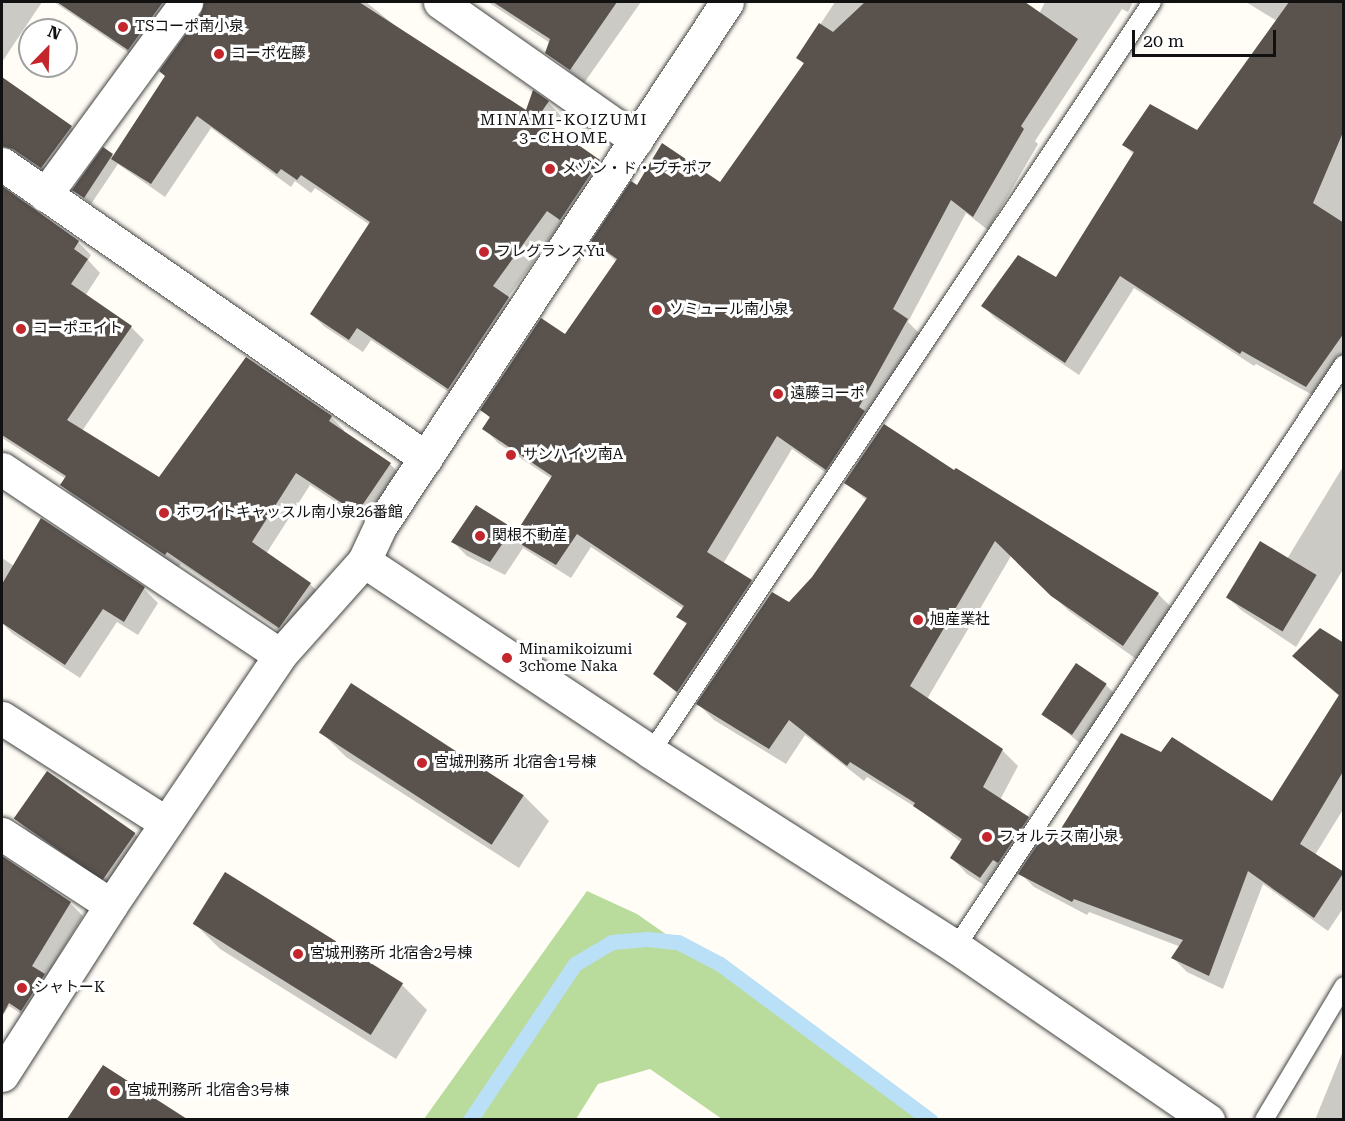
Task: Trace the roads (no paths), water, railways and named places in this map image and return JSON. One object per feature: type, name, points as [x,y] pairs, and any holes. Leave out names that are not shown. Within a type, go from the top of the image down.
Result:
[{"type":"street","points":[[45,195],[186,2]]},
{"type":"street","points":[[440,2],[636,140]]},
{"type":"street","points":[[2,1075],[111,905],[280,655],[364,561],[381,525],[727,2]]},
{"type":"street","points":[[2,164],[426,458]]},
{"type":"street","points":[[2,469],[280,655]]},
{"type":"street","points":[[364,561],[651,752],[956,947],[1208,1119]]},
{"type":"street","points":[[2,718],[166,823]]},
{"type":"street","points":[[2,834],[111,905]]},
{"type":"lane","points":[[651,752],[1152,2]]},
{"type":"lane","points":[[956,947],[1344,364]]},
{"type":"lane","points":[[1264,1119],[1344,986]]},
{"type":"waterway","points":[[470,1120],[575,964],[612,942],[647,939],[678,942],[720,964],[930,1120]]},
{"type":"place","name":"TSコーポ南小泉","points":[[123,27]]},
{"type":"place","name":"コーポ佐藤","points":[[219,54]]},
{"type":"place","name":"メゾン・ド・プチポア","points":[[550,169]]},
{"type":"place","name":"フレグランスYu","points":[[484,252]]},
{"type":"place","name":"ソミュール南小泉","points":[[657,310]]},
{"type":"place","name":"コーポエイト","points":[[21,329]]},
{"type":"place","name":"遠藤コーポ","points":[[778,394]]},
{"type":"place","name":"サンハイツ南A","points":[[511,455]]},
{"type":"place","name":"ホワイトキャッスル南小泉26番館","points":[[164,513]]},
{"type":"place","name":"関根不動産","points":[[480,536]]},
{"type":"place","name":"旭産業社","points":[[918,620]]},
{"type":"place","name":"Minamikoizumi 3chome Naka","points":[[507,658]]},
{"type":"place","name":"宮城刑務所 北宿舎1号棟","points":[[422,763]]},
{"type":"place","name":"フォルテス南小泉","points":[[987,837]]},
{"type":"place","name":"宮城刑務所 北宿舎2号棟","points":[[298,954]]},
{"type":"place","name":"シャトーK","points":[[22,988]]},
{"type":"place","name":"宮城刑務所 北宿舎3号棟","points":[[115,1091]]},
{"type":"district","name":"MINAMI-KOIZUMI 3-CHOME","points":[[564,129]]}]
